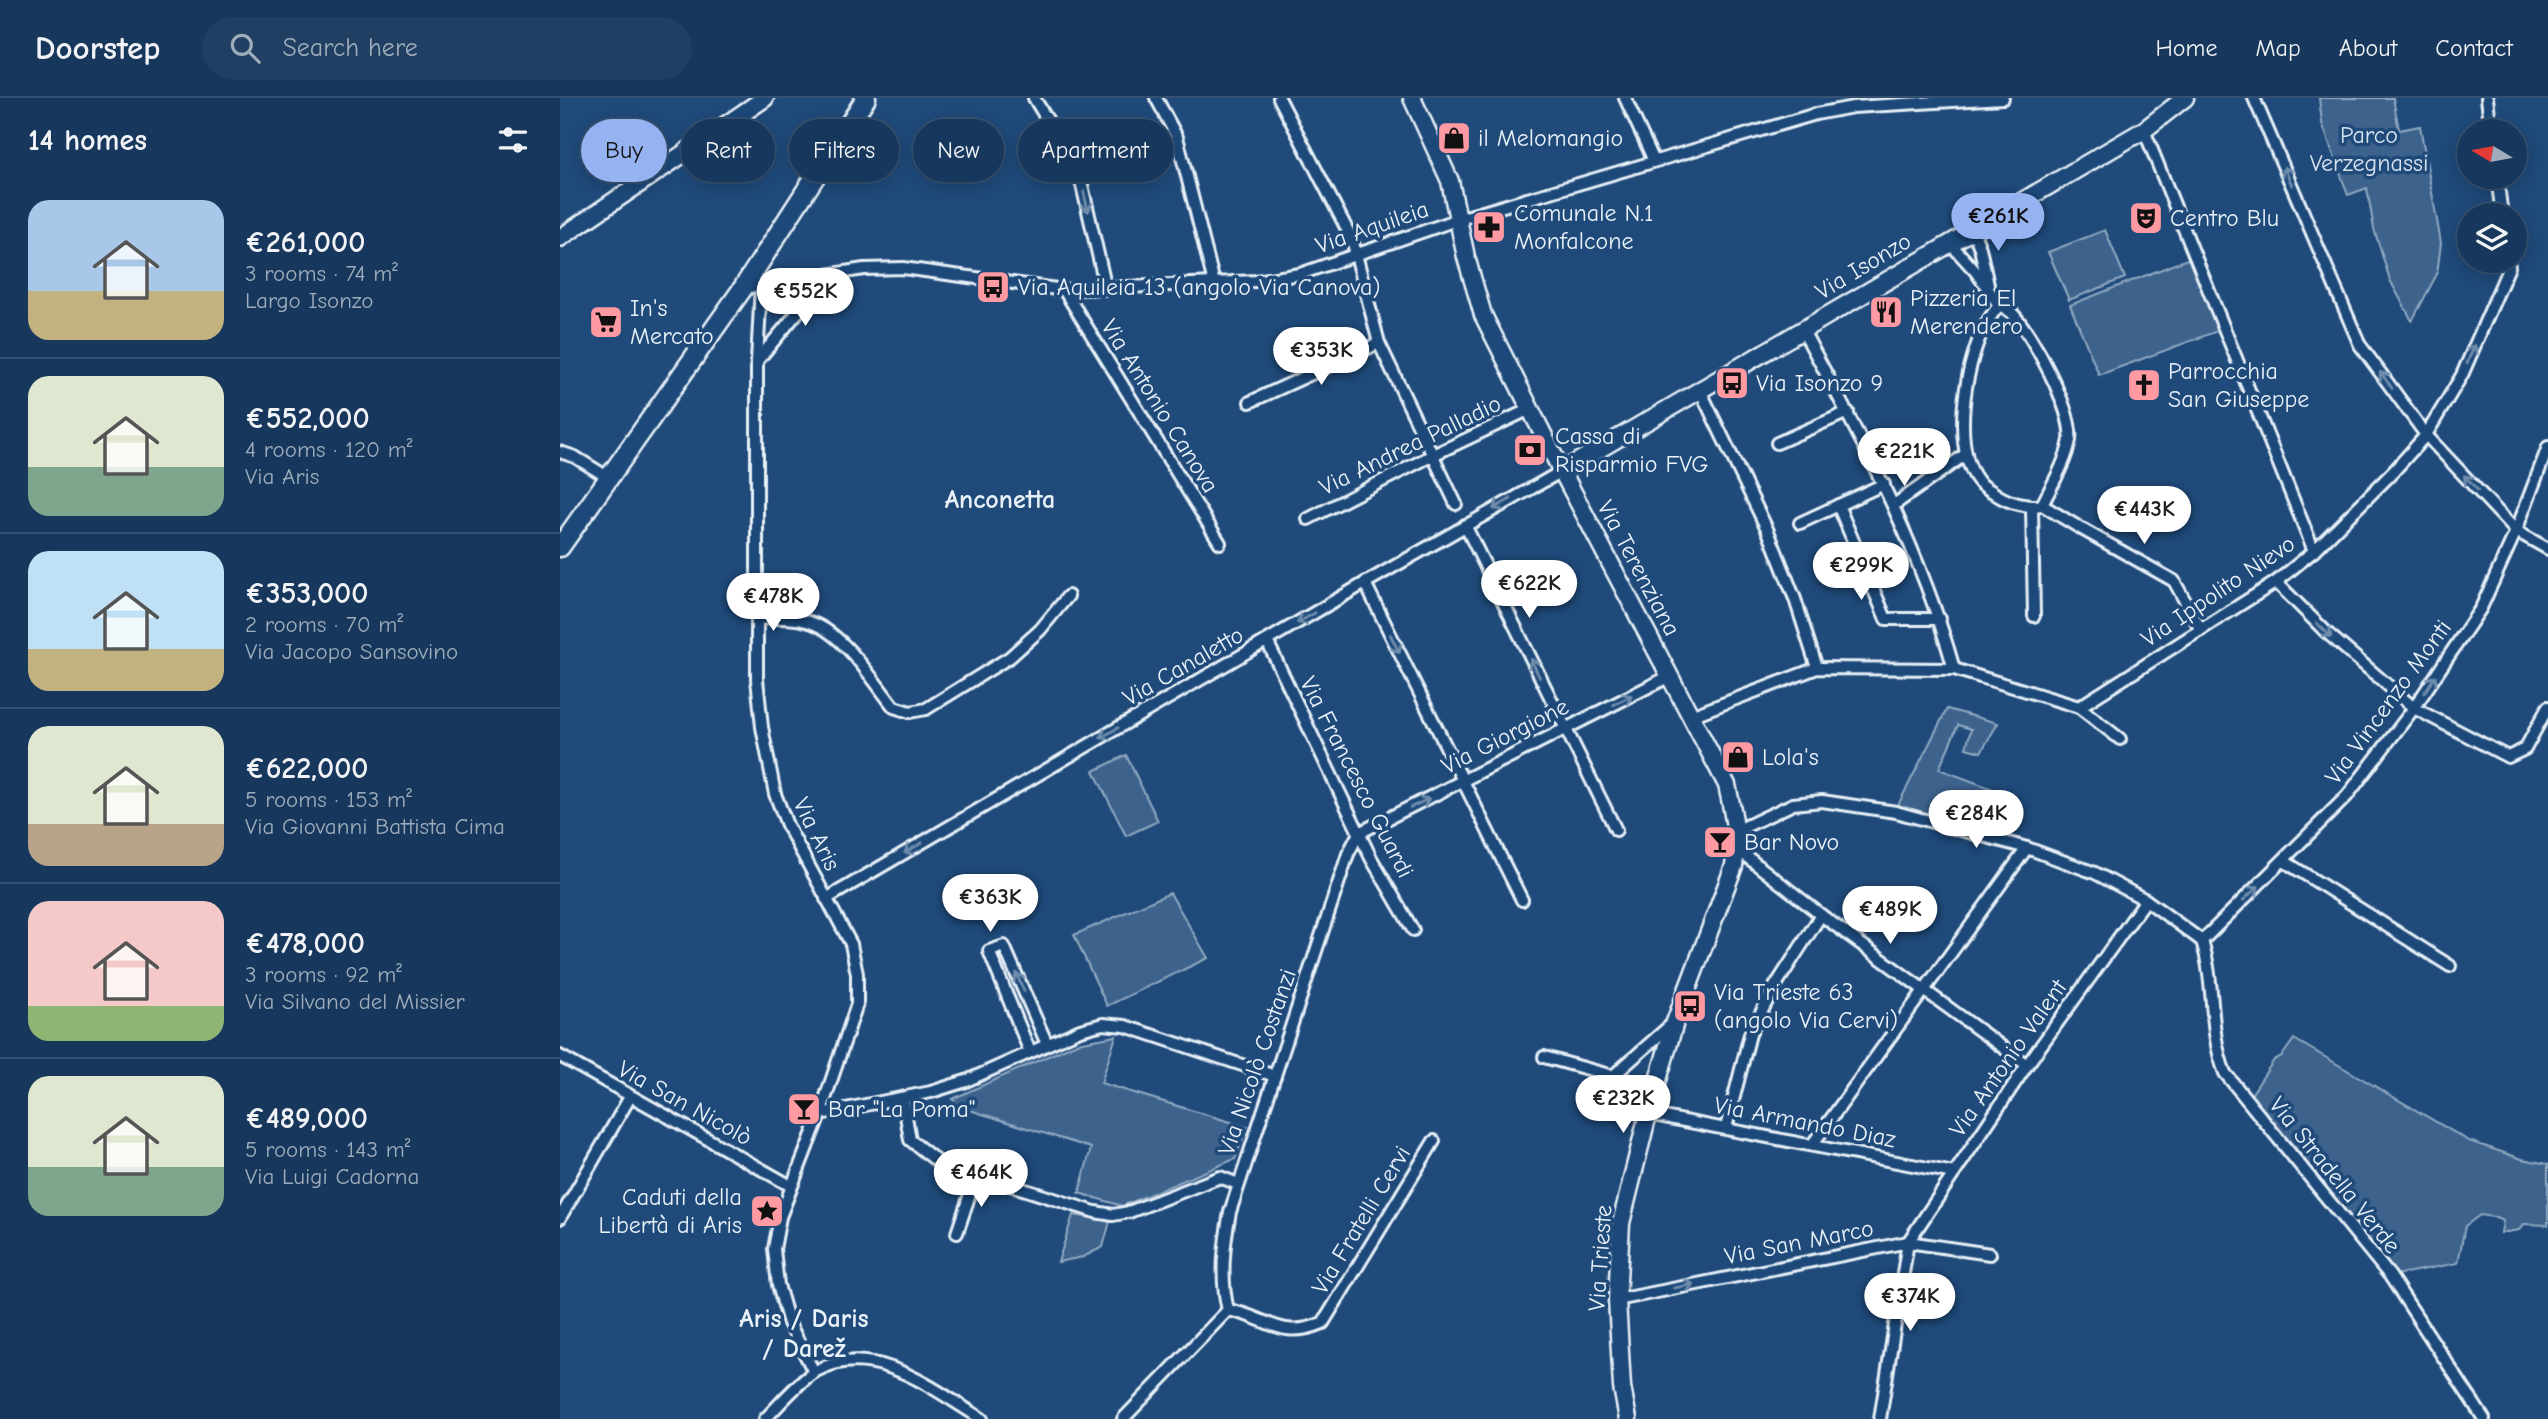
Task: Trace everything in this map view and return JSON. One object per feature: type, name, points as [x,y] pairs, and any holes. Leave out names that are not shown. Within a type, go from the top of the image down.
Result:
[{"type":"main road","points":[[560,547],[743,288],[866,98]]},
{"type":"street","points":[[560,238],[765,98]]},
{"type":"street","points":[[1034,98],[1079,172],[1106,289]]},
{"type":"street","points":[[1156,98],[1177,137],[1214,283]]},
{"type":"street","points":[[1279,98],[1352,239],[1379,343],[1456,504]]},
{"type":"street","name":"Via Terenziana","points":[[1412,98],[1446,169],[1466,257],[1483,315],[1727,785],[1736,831],[1734,866]]},
{"type":"street","points":[[1625,98],[1654,161]]},
{"type":"street","name":"Via Aquileia","points":[[743,288],[864,269],[903,268],[1064,290],[1256,281],[1300,274],[1459,219],[1816,114],[1889,101],[2000,98]]},
{"type":"street","name":"Via Isonzo","points":[[1562,471],[1948,242],[2144,130],[2185,98]]},
{"type":"street","points":[[2254,98],[2360,345],[2426,435],[2516,531],[2548,549]]},
{"type":"street","points":[[2487,98],[2490,119]]},
{"type":"street","points":[[2144,130],[2314,551]]},
{"type":"street","points":[[1972,228],[1980,248],[1989,288]]},
{"type":"street","points":[[1948,242],[1989,288],[1999,304],[2012,312],[2050,373],[2068,417],[2070,439],[2037,506],[2034,616]]},
{"type":"street","name":"Via Ippolito Nievo","points":[[2079,706],[2276,582],[2314,551],[2393,472],[2426,435],[2462,375],[2506,273]]},
{"type":"street","points":[[757,360],[828,275]]},
{"type":"street","name":"Via Aris","points":[[761,286],[757,360],[757,679],[761,715],[775,794],[787,825],[850,944],[857,974],[857,1004],[820,1114],[780,1217],[774,1249],[778,1285],[789,1324],[814,1372]]},
{"type":"street","name":"Via Antonio Canova","points":[[1064,290],[1220,543]]},
{"type":"street","points":[[1999,304],[1982,331],[1962,405],[1966,454],[1979,482],[2001,498],[2037,506],[2174,581],[2201,631]]},
{"type":"street","points":[[1802,329],[1848,412],[1894,506],[1940,619],[1954,669]]},
{"type":"street","points":[[1250,402],[1379,343]]},
{"type":"street","points":[[1700,390],[1768,531],[1795,599],[1817,668]]},
{"type":"street","name":"Via Andrea Palladio","points":[[1308,519],[1530,409]]},
{"type":"street","points":[[1777,443],[1848,412]]},
{"type":"street","name":"Via Vincenzo Monti","points":[[2202,941],[2347,796],[2414,708],[2481,608],[2516,531],[2548,447]]},
{"type":"street","points":[[560,452],[575,457],[608,478]]},
{"type":"street","points":[[1894,506],[1966,454]]},
{"type":"street","name":"Via Canaletto","points":[[826,899],[1365,583],[1562,471]]},
{"type":"street","points":[[1800,523],[1884,484]]},
{"type":"street","points":[[1838,505],[1886,619],[1940,619]]},
{"type":"street","points":[[1465,525],[1616,830]]},
{"type":"street","points":[[2276,582],[2326,632],[2414,708],[2508,757],[2525,750],[2548,708]]},
{"type":"street","points":[[1365,583],[1522,900]]},
{"type":"street","points":[[757,619],[807,621],[829,629],[894,707],[910,712],[926,709],[1010,657],[1040,630],[1068,596]]},
{"type":"street","name":"Via Francesco Guardi","points":[[1267,641],[1359,833],[1413,930]]},
{"type":"street","points":[[1691,716],[1817,668],[1954,669],[2079,706],[2120,740]]},
{"type":"street","name":"Via Giorgione","points":[[1359,833],[1670,676]]},
{"type":"street","points":[[1736,831],[1793,804],[1822,801],[1896,812],[2027,848],[2095,873],[2146,900],[2202,941]]},
{"type":"street","name":"Via Nicolò Costanzi","points":[[1228,1310],[1224,1295],[1225,1239],[1238,1184],[1348,854],[1359,833]]},
{"type":"street","points":[[1812,1145],[2027,848]]},
{"type":"street","points":[[1737,849],[1821,915],[2027,1065]]},
{"type":"street","points":[[2284,861],[2450,966]]},
{"type":"street","name":"Via Trieste","points":[[1628,1419],[1622,1387],[1617,1300],[1621,1223],[1648,1114],[1675,1022],[1734,866]]},
{"type":"street","name":"Via Antonio Valent","points":[[1908,1242],[2027,1065],[2146,900]]},
{"type":"street","points":[[1726,1128],[1750,1034],[1774,988],[1821,915]]},
{"type":"street","name":"Via Stradella Verde","points":[[2202,941],[2209,965],[2216,1051],[2225,1073],[2390,1276],[2484,1419]]},
{"type":"street","points":[[1030,1052],[989,951],[1004,946],[1047,1044]]},
{"type":"street","points":[[1544,1057],[1613,1076],[1675,1022]]},
{"type":"street","points":[[820,1114],[903,1098],[965,1081],[1080,1030],[1103,1024],[1125,1026],[1275,1076]]},
{"type":"street","name":"Via San Nicolò","points":[[560,1056],[791,1186]]},
{"type":"street","points":[[560,1219],[630,1097]]},
{"type":"street","points":[[903,1098],[910,1140],[938,1162],[1095,1212],[1113,1215],[1129,1212],[1220,1177],[1238,1184]]},
{"type":"street","name":"Via Armando Diaz","points":[[1648,1114],[1954,1172]]},
{"type":"street","name":"Via Fratelli Cervi","points":[[1228,1310],[1287,1330],[1305,1331],[1323,1323],[1434,1141]]},
{"type":"street","points":[[957,1233],[976,1176]]},
{"type":"street","points":[[1880,1419],[1908,1242]]},
{"type":"street","name":"Via San Marco","points":[[1617,1300],[1908,1242],[1990,1254]]},
{"type":"street","points":[[1123,1419],[1228,1310]]},
{"type":"street","points":[[765,1419],[814,1372],[838,1362],[872,1361],[906,1374],[982,1419]]},
{"type":"green space","name":"Parco Verzegnassi","points":[[2319,98],[2393,98],[2399,130],[2420,126],[2441,243],[2437,274],[2412,321],[2390,280],[2374,229],[2367,188],[2348,195],[2322,123]]},
{"type":"green space","points":[[2105,230],[2125,278],[2069,300],[2048,252]]},
{"type":"green space","points":[[2195,256],[2223,329],[2099,375],[2070,305]]},
{"type":"green space","points":[[1947,709],[1998,723],[1981,752],[1966,748],[1971,729],[1958,725],[1939,769],[1993,789],[1979,814],[1955,820],[1897,807]]},
{"type":"green space","points":[[1126,755],[1158,821],[1126,836],[1094,771]]},
{"type":"green space","points":[[1170,893],[1208,958],[1107,1006],[1074,935]]},
{"type":"green space","points":[[1116,1036],[1101,1083],[1247,1127],[1235,1159],[1122,1206],[1079,1193],[1091,1148],[960,1107],[952,1099],[1077,1043]]},
{"type":"green space","points":[[2294,1039],[2469,1141],[2522,1159],[2548,1164],[2548,1225],[2524,1224],[2519,1230],[2501,1233],[2503,1221],[2480,1215],[2465,1226],[2458,1263],[2390,1276],[2247,1101],[2274,1060],[2282,1056]]},
{"type":"green space","points":[[1073,1215],[1110,1221],[1103,1247],[1083,1257],[1058,1262]]},
{"type":"place","name":"il Melomangio","points":[[1454,138]]},
{"type":"place","name":"Centro Blu","points":[[2146,218]]},
{"type":"place","name":"Comunale N.1 Monfalcone","points":[[1489,227]]},
{"type":"place","name":"Via Aquileia 13 (angolo Via Canova)","points":[[993,287]]},
{"type":"place","name":"Pizzeria El Merendero","points":[[1886,312]]},
{"type":"place","name":"In's Mercato","points":[[606,322]]},
{"type":"place","name":"Via Isonzo 9","points":[[1732,383]]},
{"type":"place","name":"Parrocchia San Giuseppe","points":[[2144,385]]},
{"type":"place","name":"Cassa di Risparmio FVG","points":[[1530,450]]},
{"type":"place","name":"Lola's","points":[[1738,757]]},
{"type":"place","name":"Bar Novo","points":[[1720,842]]},
{"type":"place","name":"Via Trieste 63 (angolo Via Cervi)","points":[[1690,1006]]},
{"type":"place","name":"Bar \"La Poma\"","points":[[804,1109]]},
{"type":"place","name":"Caduti della Libertà di Aris","points":[[767,1211]]},
{"type":"district","name":"Anconetta","points":[[1000,499]]},
{"type":"district","name":"Aris / Daris / Darež","points":[[804,1333]]}]
